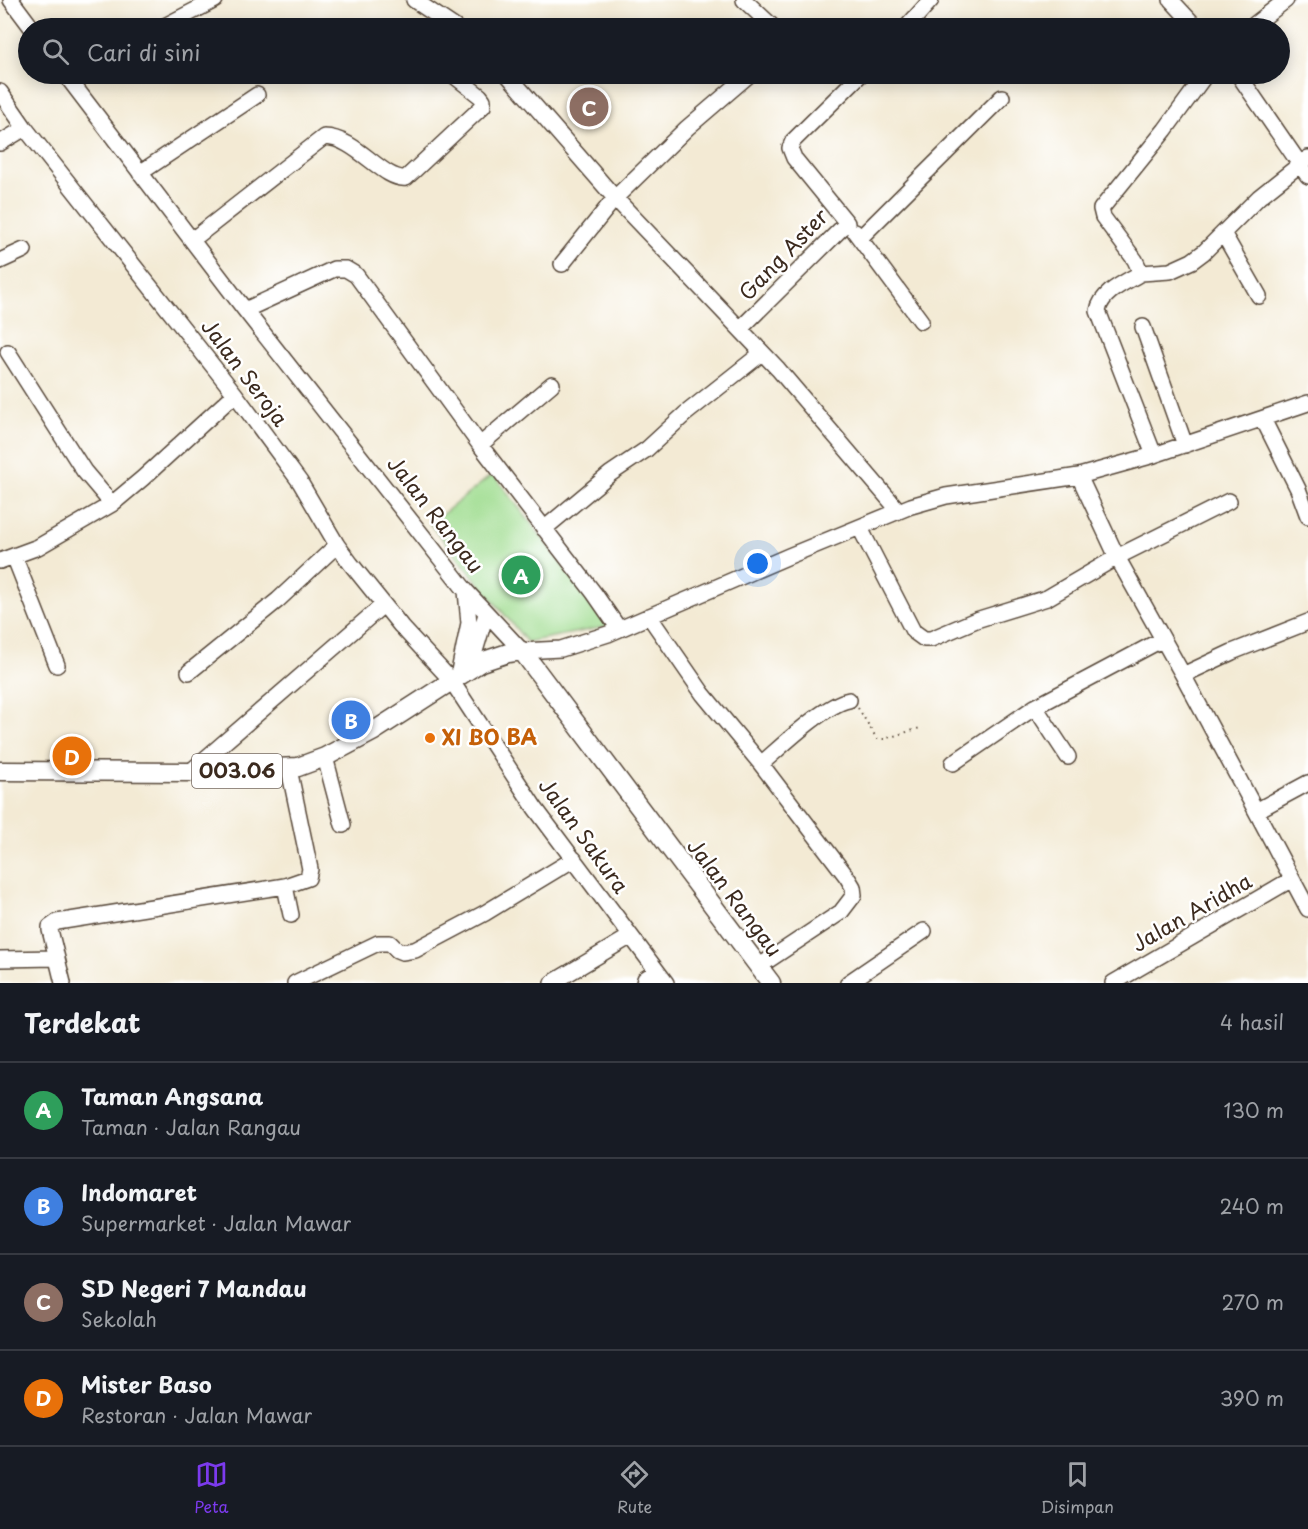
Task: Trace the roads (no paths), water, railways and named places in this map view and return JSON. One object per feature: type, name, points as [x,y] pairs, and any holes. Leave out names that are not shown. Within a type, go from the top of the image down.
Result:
[{"type":"main road","name":"003.06","points":[[0,771],[190,772],[289,769],[325,758],[374,732],[481,662],[508,653],[532,666]]},
{"type":"main road","name":"Jalan Rangau","points":[[532,666],[771,983]]},
{"type":"street","points":[[11,0],[24,18]]},
{"type":"street","points":[[180,18],[215,0]]},
{"type":"street","points":[[414,0],[441,18]]},
{"type":"street","points":[[744,0],[763,18]]},
{"type":"street","points":[[915,18],[931,0]]},
{"type":"street","points":[[1171,0],[1188,18]]},
{"type":"street","points":[[1263,18],[1286,0]]},
{"type":"street","name":"Jalan Rangau","points":[[76,84],[140,173],[245,310],[466,591],[532,666]]},
{"type":"street","points":[[192,240],[324,137],[336,137],[394,177],[406,178],[483,106],[480,96],[465,84]]},
{"type":"street","points":[[516,84],[615,198],[762,353],[899,511]]},
{"type":"street","points":[[562,264],[615,198],[687,128],[738,84]]},
{"type":"street","name":"Gang Aster","points":[[740,329],[847,223],[794,158],[790,148],[793,141],[851,84]]},
{"type":"street","points":[[1141,273],[1135,260],[1103,217],[1101,209],[1199,84]]},
{"type":"street","points":[[1154,454],[1098,311],[1099,304],[1107,294],[1141,273],[1181,267],[1204,252],[1259,196],[1306,165],[1245,84]]},
{"type":"street","name":"Jalan Seroja","points":[[0,92],[25,128],[236,394],[300,482],[337,546],[383,604],[459,676]]},
{"type":"street","points":[[140,173],[257,95]]},
{"type":"street","points":[[861,238],[1002,97]]},
{"type":"street","points":[[0,143],[25,128]]},
{"type":"street","points":[[847,223],[861,238],[921,321]]},
{"type":"street","points":[[1223,233],[1259,296]]},
{"type":"street","points":[[0,261],[24,250]]},
{"type":"street","points":[[245,310],[334,269],[346,269],[356,275],[480,446],[594,593],[619,629]]},
{"type":"street","points":[[1143,327],[1185,445]]},
{"type":"street","points":[[8,352],[84,471],[112,504]]},
{"type":"street","points":[[544,529],[610,474],[647,449],[685,414],[762,353]]},
{"type":"street","points":[[480,446],[552,384]]},
{"type":"street","points":[[57,665],[7,559],[39,547],[112,504],[236,394]]},
{"type":"street","points":[[532,666],[555,654],[899,511],[946,496],[1079,476],[1185,445],[1308,403]]},
{"type":"street","points":[[1263,419],[1298,489],[1308,516]]},
{"type":"street","points":[[1079,476],[1117,556],[1184,675],[1308,909]]},
{"type":"street","points":[[860,528],[913,631],[924,639],[931,639],[976,620],[1047,598],[1117,556],[1229,501]]},
{"type":"street","points":[[189,672],[278,600],[337,546]]},
{"type":"street","points":[[459,676],[469,623],[466,591]]},
{"type":"street","points":[[190,772],[383,604]]},
{"type":"street","points":[[459,676],[486,614]]},
{"type":"street","points":[[649,616],[703,694],[761,764],[853,887],[854,895],[841,912],[758,967]]},
{"type":"street","points":[[1184,675],[1232,652],[1308,622]]},
{"type":"street","points":[[953,763],[1035,707],[1163,639]]},
{"type":"street","points":[[532,666],[544,668],[555,654]]},
{"type":"street","name":"Jalan Sakura","points":[[459,676],[535,808],[661,977]]},
{"type":"street","points":[[761,764],[807,725],[835,706],[849,700]]},
{"type":"street","points":[[1035,707],[1068,757]]},
{"type":"street","points":[[325,758],[343,825]]},
{"type":"street","points":[[63,983],[50,930],[50,927],[57,922],[285,886],[304,881],[310,876],[289,769]]},
{"type":"street","points":[[1256,811],[1308,783]]},
{"type":"street","points":[[295,983],[378,943],[390,943],[397,951],[402,952],[415,950],[485,913],[573,859]]},
{"type":"street","name":"Jalan Aridha","points":[[1113,983],[1292,879]]},
{"type":"street","points":[[285,886],[291,915]]},
{"type":"street","points":[[848,983],[924,931]]},
{"type":"street","points":[[552,983],[631,936]]},
{"type":"street","points":[[0,959],[56,958]]},
{"type":"street","points":[[644,983],[645,979],[661,977]]},
{"type":"place","name":"SD Negeri 7 Mandau","points":[[589,107]]},
{"type":"place","name":"Taman Angsana","points":[[521,575]]},
{"type":"place","name":"Indomaret","points":[[351,720]]},
{"type":"place","name":"XI BO BA","points":[[430,738]]},
{"type":"place","name":"Mister Baso","points":[[72,756]]}]
